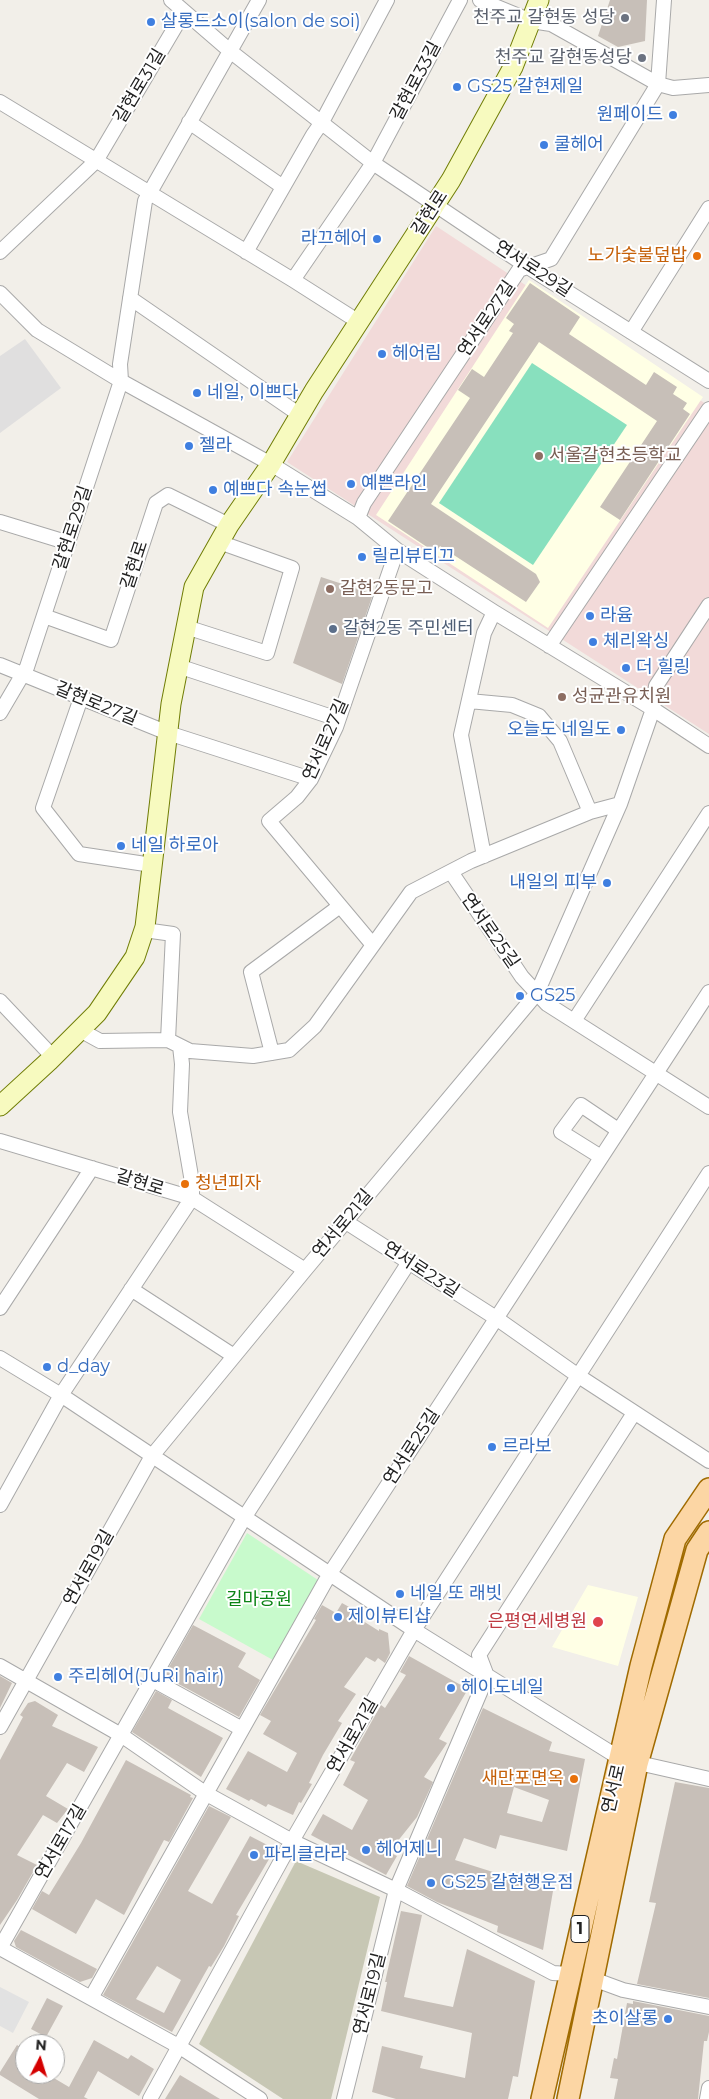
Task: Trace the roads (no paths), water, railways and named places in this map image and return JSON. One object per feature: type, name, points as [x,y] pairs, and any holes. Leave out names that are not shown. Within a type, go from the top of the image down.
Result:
[{"type":"main road","name":"갈현로","points":[[0,1106],[97,1013],[134,957],[144,930],[168,733],[178,666],[194,587],[229,525],[271,464],[359,322],[452,180],[513,67],[539,0]]},
{"type":"main road","name":"연서로","points":[[568,2099],[593,1979],[629,1761],[641,1666],[675,1540],[709,1489]]},
{"type":"main road","name":"연서로","points":[[542,2099],[569,1974],[629,1761],[698,1550],[709,1532]]},
{"type":"street","points":[[171,0],[230,51],[373,163],[435,206]]},
{"type":"street","points":[[148,192],[259,0]]},
{"type":"street","points":[[246,252],[322,122],[387,0]]},
{"type":"street","name":"갈현로33길","points":[[373,163],[460,0]]},
{"type":"street","points":[[480,0],[531,21],[550,24],[658,84],[673,88],[709,86]]},
{"type":"street","points":[[658,84],[664,0]]},
{"type":"street","name":"갈현로31길","points":[[96,161],[184,12]]},
{"type":"street","name":"연서로27길","points":[[358,518],[364,503],[519,270],[551,259],[658,84]]},
{"type":"street","points":[[0,102],[359,322]]},
{"type":"street","points":[[189,122],[283,187]]},
{"type":"street","points":[[0,252],[96,161]]},
{"type":"street","points":[[293,280],[373,163]]},
{"type":"street","name":"갈현로29길","points":[[23,674],[69,543],[121,381],[120,364],[145,201],[148,192]]},
{"type":"street","name":"연서로29길","points":[[435,206],[709,381]]},
{"type":"street","points":[[631,332],[709,208]]},
{"type":"street","points":[[0,293],[37,330],[121,381],[271,464],[358,518],[397,550],[549,646],[653,708],[709,746]]},
{"type":"street","points":[[130,298],[300,415]]},
{"type":"street","points":[[549,646],[709,409]]},
{"type":"street","name":"갈현로","points":[[44,616],[111,640],[156,503],[168,495],[229,525]]},
{"type":"street","points":[[0,523],[69,543]]},
{"type":"street","points":[[186,627],[267,653],[292,568],[220,542]]},
{"type":"street","name":"연서로27길","points":[[373,945],[269,821],[297,797],[311,779],[338,719],[397,550]]},
{"type":"street","points":[[537,993],[620,804],[653,708],[656,686],[709,604]]},
{"type":"street","points":[[484,856],[461,735],[484,633],[494,612]]},
{"type":"street","name":"갈현로27길","points":[[0,665],[168,733]]},
{"type":"street","points":[[178,666],[338,719]]},
{"type":"street","points":[[0,713],[23,674]]},
{"type":"street","points":[[81,698],[43,808],[79,854],[152,866]]},
{"type":"street","points":[[469,701],[512,705],[539,716],[560,741],[590,812]]},
{"type":"street","points":[[168,733],[311,779]]},
{"type":"street","points":[[80,1030],[100,1041],[174,1043],[190,1051],[253,1056],[289,1050],[315,1026],[411,892],[484,856],[590,812],[620,804]]},
{"type":"street","points":[[574,1020],[709,813]]},
{"type":"street","name":"연서로25길","points":[[451,872],[522,977],[547,1004],[709,1107]]},
{"type":"street","points":[[272,1053],[251,972],[340,906]]},
{"type":"street","name":"갈현로","points":[[0,1141],[192,1198],[192,1182],[180,1112],[182,1064],[174,1043],[173,934],[144,930]]},
{"type":"street","points":[[496,1318],[709,992]]},
{"type":"street","name":"연서로21길","points":[[192,1198],[304,1270],[537,993]]},
{"type":"street","points":[[0,1001],[53,1057]]},
{"type":"street","points":[[601,1157],[561,1132],[581,1105],[618,1130]]},
{"type":"street","points":[[0,1308],[92,1168]]},
{"type":"street","points":[[577,1376],[709,1172]]},
{"type":"street","points":[[0,1505],[61,1395],[192,1198]]},
{"type":"street","name":"연서로23길","points":[[346,1222],[496,1318],[577,1376],[709,1461]]},
{"type":"street","points":[[121,1735],[244,1518],[409,1262]]},
{"type":"street","points":[[152,1456],[304,1270]]},
{"type":"street","points":[[132,1289],[234,1356]]},
{"type":"street","name":"연서로25길","points":[[330,1575],[496,1318]]},
{"type":"street","points":[[0,1358],[61,1395],[414,1630],[629,1761],[709,1779]]},
{"type":"street","name":"연서로21길","points":[[292,1841],[414,1630],[577,1376]]},
{"type":"street","points":[[396,1890],[488,1676],[479,1655],[634,1412]]},
{"type":"street","name":"연서로19길","points":[[26,1680],[152,1456]]},
{"type":"street","points":[[91,1998],[330,1575]]},
{"type":"street","points":[[0,1666],[121,1735],[205,1794],[292,1841],[396,1890],[553,1973],[569,1974]]},
{"type":"street","points":[[0,1728],[26,1680]]},
{"type":"street","points":[[153,1680],[242,1729]]},
{"type":"street","name":"연서로17길","points":[[121,1735],[0,1948],[180,2047],[260,2099]]},
{"type":"street","points":[[150,2099],[292,1841]]},
{"type":"street","name":"연서로19길","points":[[344,2099],[396,1890]]},
{"type":"street","points":[[593,1979],[623,1990],[709,2007]]},
{"type":"street","points":[[706,2099],[709,2088]]},
{"type":"place","name":"천주교 갈현동 성당","points":[[625,18]]},
{"type":"place","name":"살롱드소이(salon de soi)","points":[[151,22]]},
{"type":"place","name":"천주교 갈현동성당","points":[[642,58]]},
{"type":"place","name":"GS25 갈현제일","points":[[457,87]]},
{"type":"place","name":"원페이드","points":[[673,115]]},
{"type":"place","name":"쿨헤어","points":[[544,145]]},
{"type":"place","name":"라끄헤어","points":[[377,239]]},
{"type":"place","name":"노가숯불덮밥","points":[[697,256]]},
{"type":"place","name":"헤어림","points":[[382,354]]},
{"type":"place","name":"네일, 이쁘다","points":[[197,393]]},
{"type":"place","name":"젤라","points":[[189,446]]},
{"type":"place","name":"서울갈현초등학교","points":[[539,456]]},
{"type":"place","name":"예쁜라인","points":[[351,484]]},
{"type":"place","name":"예쁘다 속눈썹","points":[[213,490]]},
{"type":"place","name":"릴리뷰티끄","points":[[362,557]]},
{"type":"place","name":"갈현2동문고","points":[[330,589]]},
{"type":"place","name":"라윰","points":[[590,616]]},
{"type":"place","name":"갈현2동 주민센터","points":[[333,629]]},
{"type":"place","name":"체리왁싱","points":[[593,642]]},
{"type":"place","name":"더 힐링","points":[[626,668]]},
{"type":"place","name":"성균관유치원","points":[[562,697]]},
{"type":"place","name":"오늘도 네일도","points":[[621,730]]},
{"type":"place","name":"네일 하로아","points":[[121,846]]},
{"type":"place","name":"내일의 피부","points":[[607,883]]},
{"type":"place","name":"GS25","points":[[520,996]]},
{"type":"place","name":"청년피자","points":[[185,1184]]},
{"type":"place","name":"d_day","points":[[47,1367]]},
{"type":"place","name":"르라보","points":[[492,1447]]},
{"type":"place","name":"네일 또 래빗","points":[[400,1594]]},
{"type":"place","name":"제이뷰티샵","points":[[338,1617]]},
{"type":"place","name":"은평연세병원","points":[[598,1622]]},
{"type":"place","name":"주리헤어(JuRi hair)","points":[[58,1677]]},
{"type":"place","name":"헤이도네일","points":[[451,1688]]},
{"type":"place","name":"새만포면옥","points":[[574,1779]]},
{"type":"place","name":"헤어제니","points":[[366,1850]]},
{"type":"place","name":"파리클라라","points":[[254,1855]]},
{"type":"place","name":"GS25 갈현행운점","points":[[431,1883]]},
{"type":"place","name":"초이살롱","points":[[668,2019]]},
{"type":"park label","name":"길마공원","points":[[259,1600]]}]
